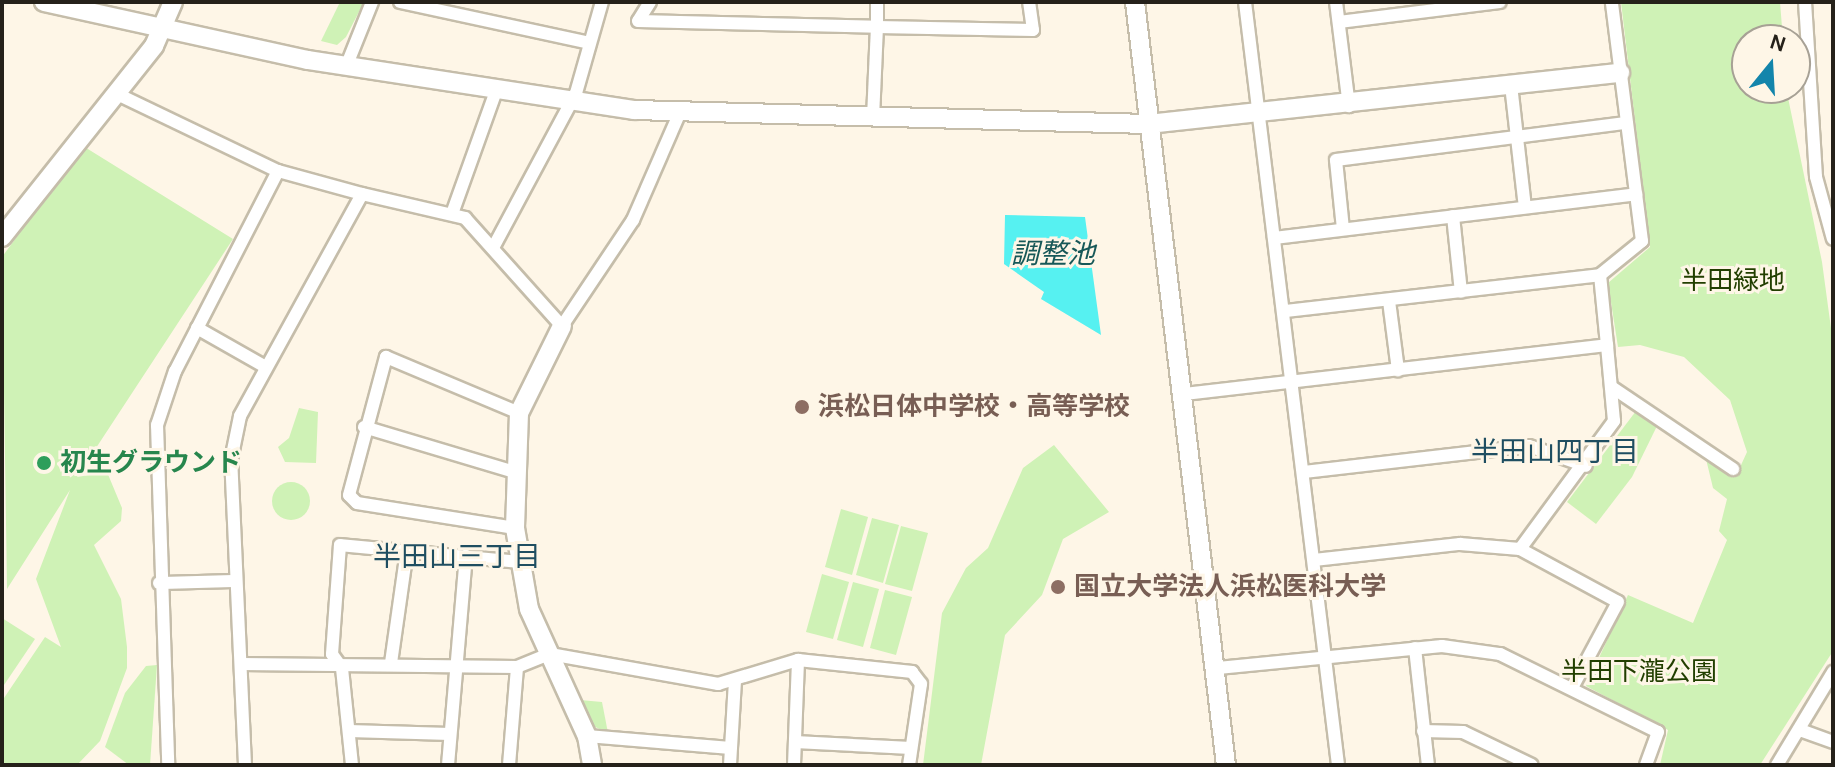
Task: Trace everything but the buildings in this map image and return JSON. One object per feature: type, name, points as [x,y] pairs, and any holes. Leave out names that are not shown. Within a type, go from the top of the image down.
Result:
[{"type":"street","points":[[44,2],[164,28],[570,105],[680,112],[1148,124],[1259,116],[1620,73]]},
{"type":"street","points":[[2,237],[164,28],[173,2]]},
{"type":"street","points":[[348,62],[372,2]]},
{"type":"street","points":[[400,2],[585,42]]},
{"type":"street","points":[[494,246],[570,105],[585,42],[602,2]]},
{"type":"street","points":[[650,2],[638,21],[1033,30],[1029,2]]},
{"type":"street","points":[[873,118],[877,2]]},
{"type":"street","points":[[1135,2],[1218,668],[1226,765]]},
{"type":"street","points":[[1245,2],[1338,765]]},
{"type":"street","points":[[1336,2],[1349,106]]},
{"type":"street","points":[[1339,22],[1500,2]]},
{"type":"street","points":[[1285,311],[1600,275],[1641,244],[1612,2]]},
{"type":"street","points":[[1805,2],[1816,177],[1833,239]]},
{"type":"street","points":[[1511,85],[1525,207]]},
{"type":"street","points":[[453,211],[496,91]]},
{"type":"street","points":[[115,93],[278,171],[362,194],[453,211],[494,246],[562,326]]},
{"type":"street","points":[[592,765],[587,736],[550,654],[519,562],[515,528],[515,472],[519,413],[562,326],[633,220],[680,112]]},
{"type":"street","points":[[1343,229],[1336,160],[1626,123]]},
{"type":"street","points":[[168,765],[159,583],[157,425],[197,328],[278,171]]},
{"type":"street","points":[[245,765],[231,460],[240,416],[264,366],[362,194]]},
{"type":"street","points":[[1274,238],[1636,194]]},
{"type":"street","points":[[1453,216],[1461,292]]},
{"type":"street","points":[[1520,549],[1586,466],[1614,421],[1600,275]]},
{"type":"street","points":[[1389,301],[1398,370]]},
{"type":"street","points":[[197,328],[264,366]]},
{"type":"street","points":[[1184,394],[1607,345]]},
{"type":"street","points":[[515,528],[353,503],[364,427],[389,356],[519,413]]},
{"type":"street","points":[[1613,388],[1733,469]]},
{"type":"street","points":[[364,427],[515,472]]},
{"type":"street","points":[[1304,472],[1529,446],[1586,466]]},
{"type":"street","points":[[1314,560],[1460,544],[1520,549],[1618,602],[1573,686]]},
{"type":"street","points":[[352,765],[339,662],[332,654],[340,545],[519,562]]},
{"type":"street","points":[[391,663],[407,550]]},
{"type":"street","points":[[448,765],[454,666],[466,556]]},
{"type":"street","points":[[159,583],[236,581]]},
{"type":"street","points":[[1218,668],[1415,648],[1500,654],[1573,686],[1658,732],[1646,765]]},
{"type":"street","points":[[1415,648],[1428,765]]},
{"type":"street","points":[[241,664],[339,662],[517,667],[550,654],[698,683],[735,680],[798,660],[912,672],[921,684],[909,765]]},
{"type":"street","points":[[794,765],[798,660]]},
{"type":"street","points":[[509,765],[517,667]]},
{"type":"street","points":[[1777,765],[1833,672]]},
{"type":"street","points":[[730,765],[735,680]]},
{"type":"street","points":[[1800,730],[1833,742]]},
{"type":"street","points":[[349,731],[450,734]]},
{"type":"street","points":[[1423,731],[1463,732],[1516,761],[1532,765]]},
{"type":"street","points":[[587,736],[731,748]]},
{"type":"street","points":[[795,742],[911,748]]},
{"type":"green space","points":[[340,2],[364,2],[346,37],[337,45],[321,41]]},
{"type":"green space","name":"半田緑地","points":[[1621,2],[1780,2],[1782,24],[1731,24],[1731,104],[1789,104],[1822,262],[1833,343],[1833,651],[1760,765],[1660,765],[1668,730],[1586,686],[1628,595],[1693,623],[1727,540],[1719,531],[1727,499],[1713,488],[1706,459],[1736,476],[1747,452],[1730,400],[1684,357],[1640,345],[1618,347],[1608,283],[1650,247]]},
{"type":"green space","name":"初生グラウンド","points":[[83,146],[233,239],[77,477],[107,472],[122,508],[121,521],[94,545],[121,599],[127,647],[127,668],[100,741],[77,765],[2,765],[2,701],[45,637],[61,647],[36,579],[70,490],[7,589],[2,257]]},
{"type":"green space","points":[[299,408],[318,412],[316,463],[285,462],[278,447],[289,438]]},
{"type":"green space","points":[[1636,411],[1657,426],[1632,477],[1596,524],[1567,502]]},
{"type":"green space","points":[[1054,445],[1109,512],[1063,539],[1042,595],[1005,635],[981,765],[923,765],[942,613],[966,568],[988,548],[1023,468]]},
{"type":"green space","points":[[291,482],[304,488],[310,501],[304,514],[291,520],[278,514],[272,501],[278,488]]},
{"type":"green space","points":[[841,509],[868,517],[852,575],[825,567]]},
{"type":"green space","points":[[872,518],[899,525],[883,583],[856,575]]},
{"type":"green space","points":[[901,526],[928,533],[912,591],[885,584]]},
{"type":"green space","points":[[822,574],[849,582],[833,639],[806,632]]},
{"type":"green space","points":[[853,582],[879,589],[863,647],[837,640]]},
{"type":"green space","points":[[885,590],[912,597],[896,655],[870,648]]},
{"type":"green space","points":[[2,618],[35,639],[2,688]]},
{"type":"green space","points":[[157,665],[150,765],[129,765],[105,747],[125,693],[146,666]]},
{"type":"green space","points":[[580,700],[602,702],[608,733],[591,725]]},
{"type":"water","name":"調整池","points":[[1005,215],[1085,217],[1101,335],[1041,299],[1044,292],[1004,264]]},
{"type":"place","name":"浜松日体中学校・高等学校","points":[[802,407]]},
{"type":"place","name":"初生グラウンド","points":[[44,463]]},
{"type":"place","name":"国立大学法人浜松医科大学","points":[[1058,587]]},
{"type":"district","name":"半田山四丁目","points":[[1555,452]]},
{"type":"district","name":"半田山三丁目","points":[[457,557]]},
{"type":"park label","name":"半田下瀧公園","points":[[1639,672]]}]
